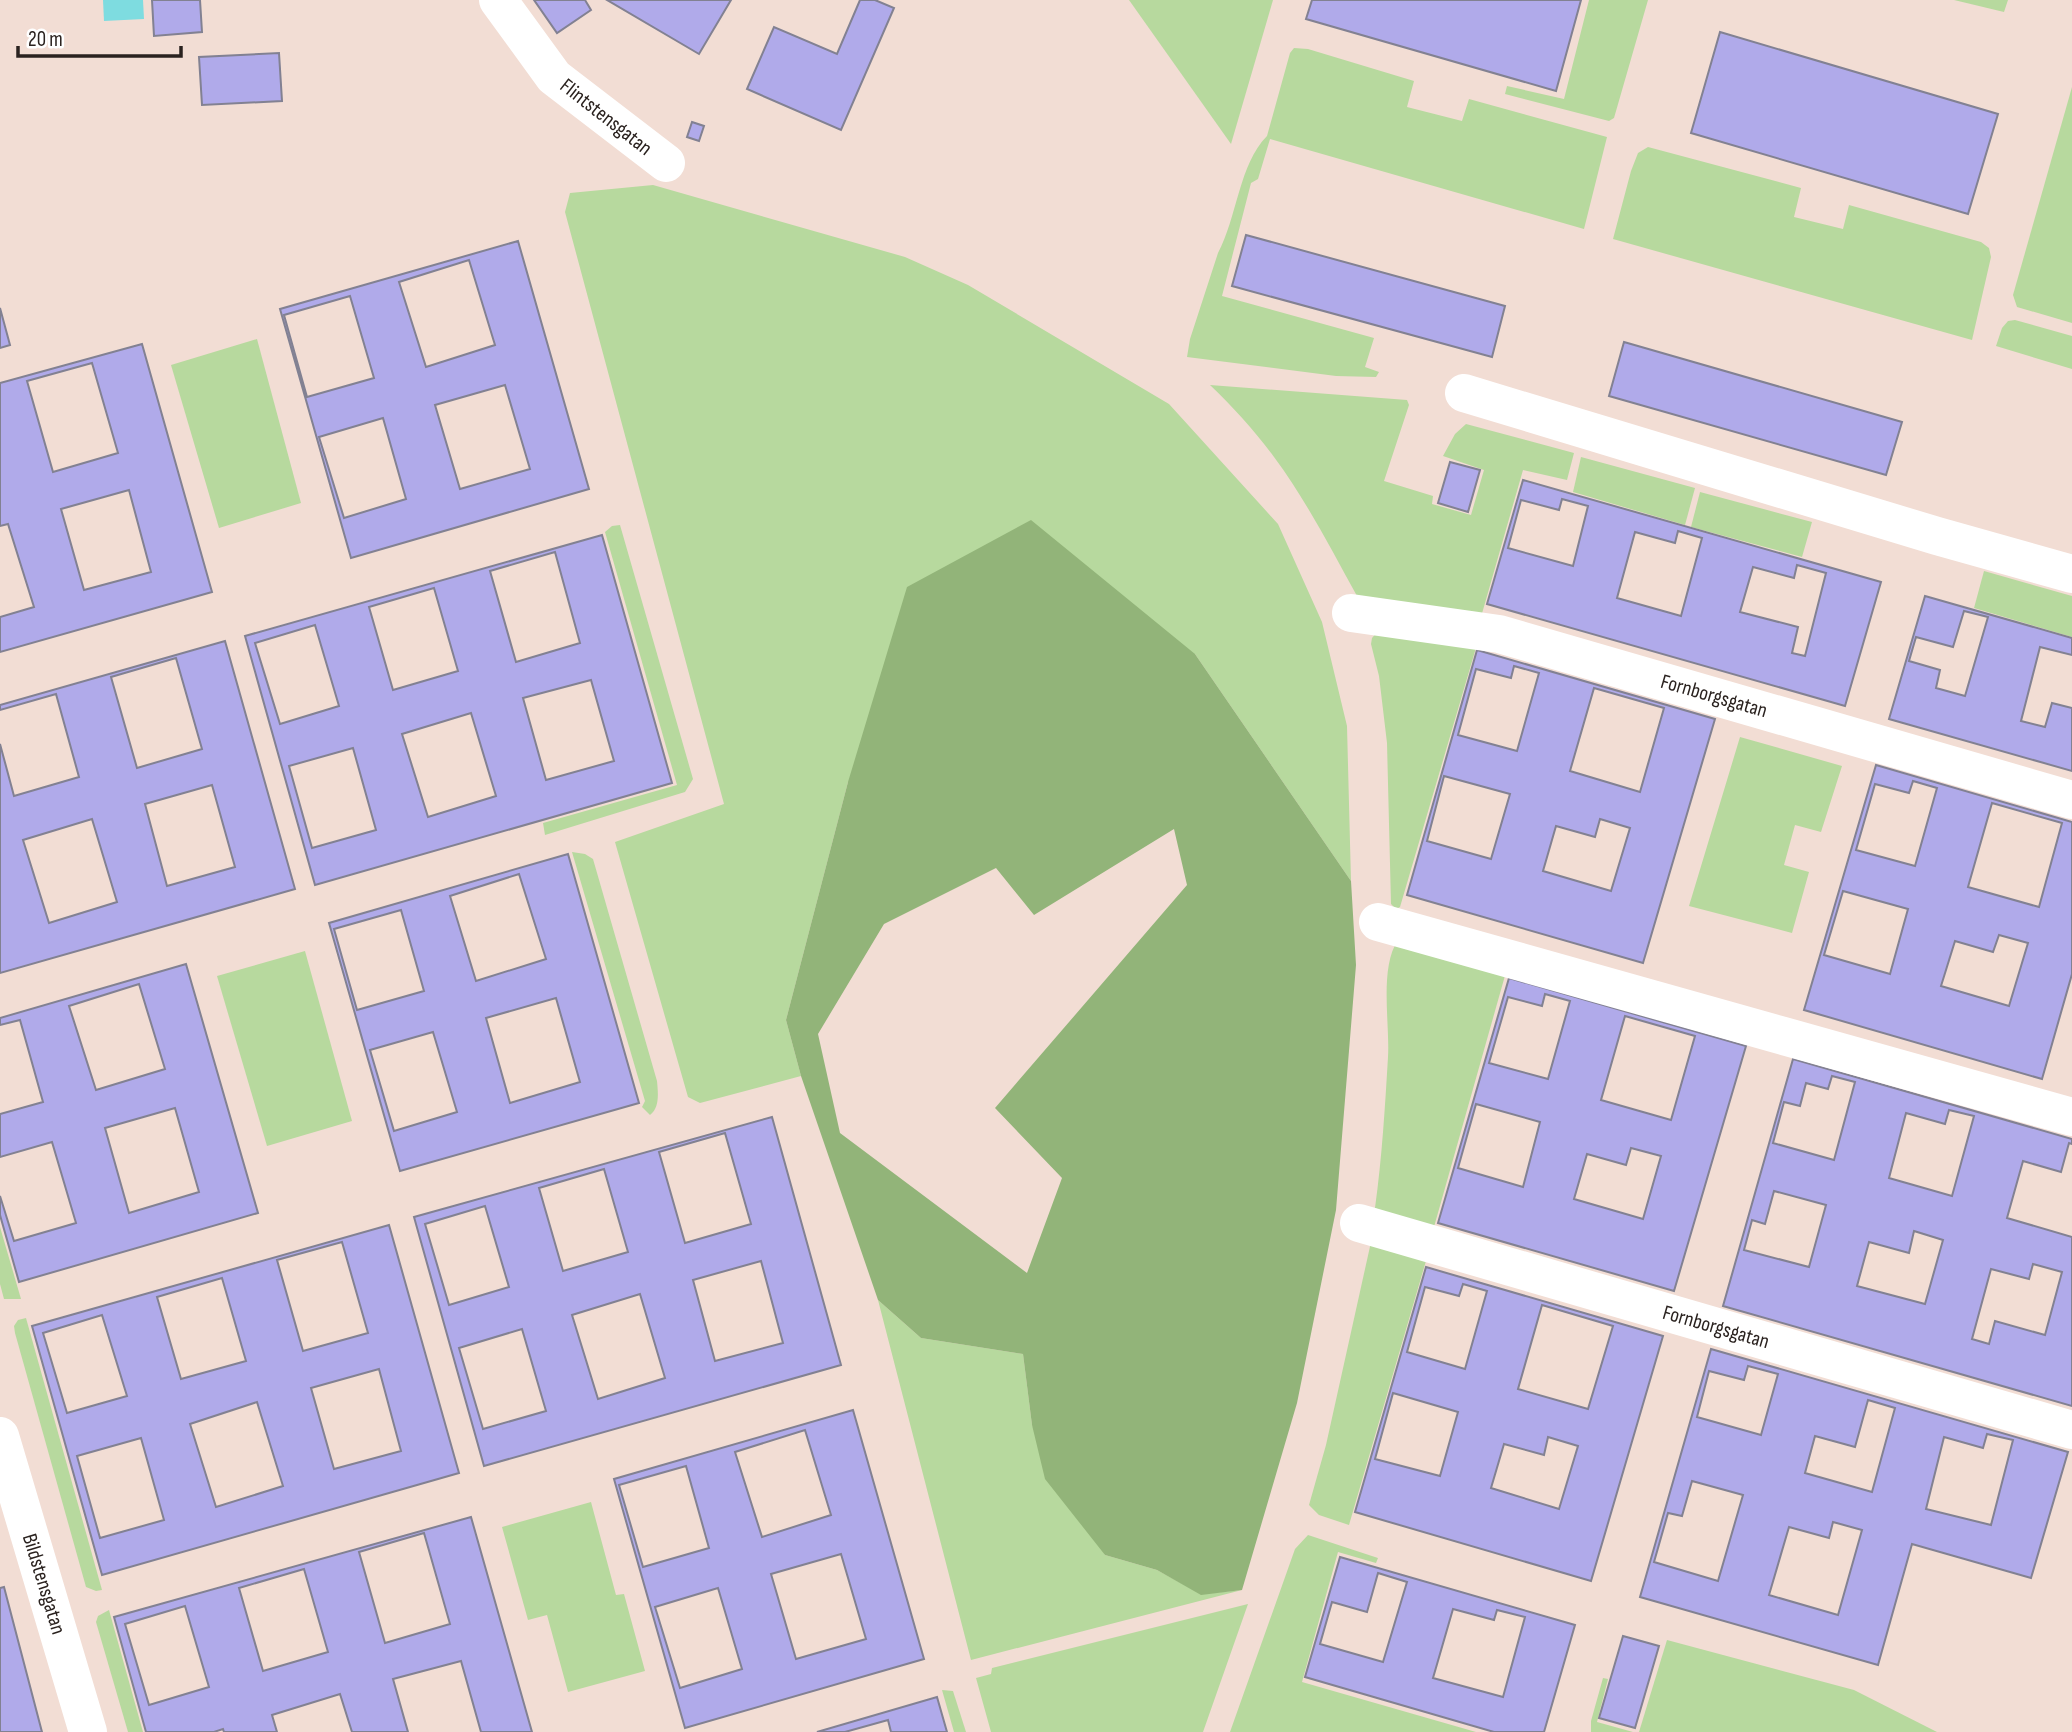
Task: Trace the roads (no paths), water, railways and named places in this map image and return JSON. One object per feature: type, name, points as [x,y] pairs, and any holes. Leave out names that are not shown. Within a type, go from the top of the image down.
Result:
[{"type":"street","name":"Flintstensgatan","points":[[498,0],[554,77],[666,163]]},
{"type":"street","points":[[1464,393],[1937,536],[2072,573]]},
{"type":"street","name":"Fornborgsgatan","points":[[1351,613],[1499,634],[2072,800]]},
{"type":"street","points":[[1378,922],[2072,1117]]},
{"type":"street","name":"Fornborgsgatan","points":[[1359,1223],[2072,1430]]},
{"type":"street","name":"Bildstensgatan","points":[[0,1436],[88,1732]]},
{"type":"water","points":[[103,0],[143,0],[144,19],[104,21]]}]
